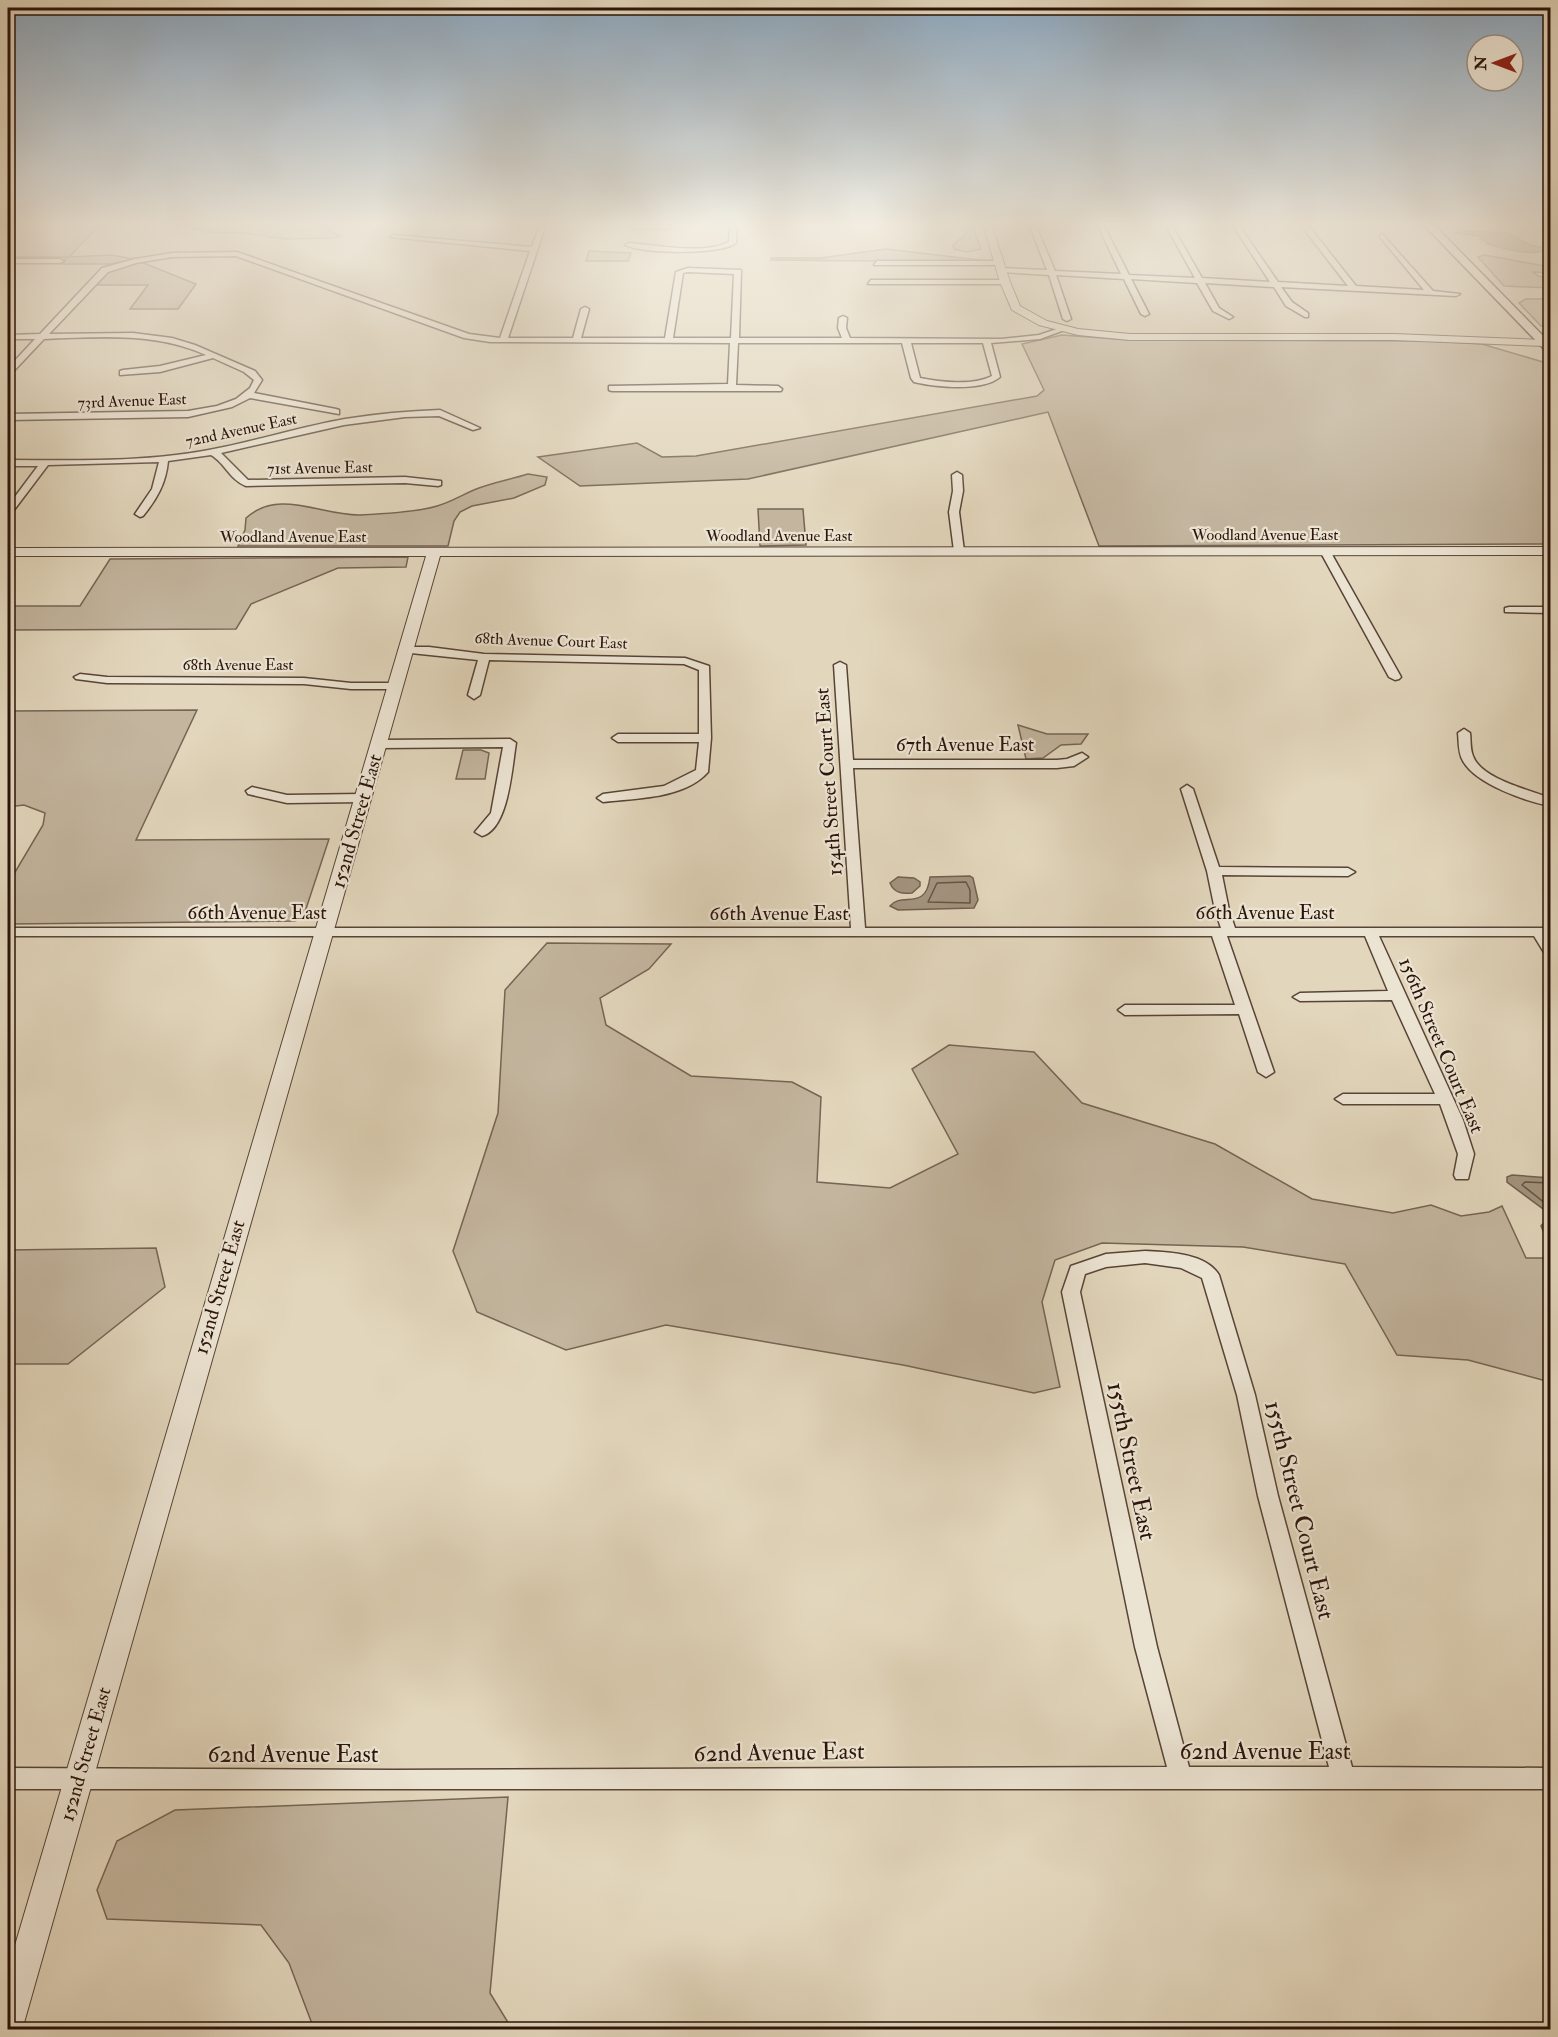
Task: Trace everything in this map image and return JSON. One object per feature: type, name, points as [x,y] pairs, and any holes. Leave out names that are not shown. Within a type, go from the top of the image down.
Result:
[{"type":"main road","points":[[1524,319],[1546,341]]},
{"type":"street","points":[[8,372],[60,319]]},
{"type":"street","points":[[420,319],[467,336],[503,340],[576,341],[986,341],[1028,339],[1065,324]]},
{"type":"street","points":[[503,340],[510,319]]},
{"type":"street","points":[[576,341],[582,319]]},
{"type":"street","points":[[669,340],[672,319]]},
{"type":"street","points":[[732,387],[736,319]]},
{"type":"street","points":[[843,319],[842,328],[847,340]]},
{"type":"street","points":[[1034,319],[1130,338],[1394,337],[1546,341]]},
{"type":"street","points":[[1064,319],[1065,324]]},
{"type":"street","points":[[8,337],[154,338],[182,343],[255,375],[258,382],[250,393],[336,412]]},
{"type":"street","points":[[906,341],[916,379],[931,383],[991,381],[996,377],[986,341]]},
{"type":"street","points":[[123,374],[160,369],[212,356]]},
{"type":"street","points":[[612,388],[778,389]]},
{"type":"street","name":"73rd Avenue East","points":[[8,417],[175,416],[214,409],[250,393]]},
{"type":"street","name":"72nd Avenue East","points":[[8,463],[164,460],[215,453],[344,422],[405,414],[440,413],[476,428]]},
{"type":"street","name":"71st Avenue East","points":[[215,453],[225,459],[237,477],[246,483],[405,480],[438,483]]},
{"type":"street","points":[[140,514],[163,477],[164,460]]},
{"type":"street","points":[[8,512],[45,463]]},
{"type":"street","points":[[957,475],[958,491],[954,512],[959,551]]},
{"type":"street","name":"Woodland Avenue East","points":[[8,552],[1551,551]]},
{"type":"street","name":"152nd Street East","points":[[8,2023],[434,552]]},
{"type":"street","points":[[1325,552],[1395,677]]},
{"type":"street","points":[[1509,610],[1551,610]]},
{"type":"street","name":"68th Avenue Court East","points":[[405,650],[429,650],[484,657],[620,658],[695,663],[706,670],[705,738]]},
{"type":"street","points":[[474,695],[484,657]]},
{"type":"street","name":"154th Street Court East","points":[[840,665],[858,932]]},
{"type":"street","name":"68th Avenue East","points":[[80,677],[107,680],[304,681],[351,686],[395,686]]},
{"type":"street","points":[[1464,733],[1467,759],[1475,770],[1500,783],[1551,801]]},
{"type":"street","points":[[603,798],[684,784],[702,772],[705,738],[618,738]]},
{"type":"street","points":[[379,744],[510,743],[497,813],[482,832]]},
{"type":"street","name":"67th Avenue East","points":[[846,764],[1057,764],[1070,763],[1082,758]]},
{"type":"street","points":[[1187,789],[1214,871],[1224,932],[1244,1009],[1266,1072]]},
{"type":"street","points":[[252,791],[287,799],[363,798]]},
{"type":"street","points":[[1214,871],[1348,872]]},
{"type":"street","name":"66th Avenue East","points":[[8,932],[1545,932]]},
{"type":"street","points":[[1545,932],[1551,951]]},
{"type":"street","name":"156th Street Court East","points":[[1371,933],[1443,1099],[1455,1120],[1466,1154],[1462,1175]]},
{"type":"street","points":[[1300,997],[1397,994]]},
{"type":"street","points":[[1125,1010],[1244,1009]]},
{"type":"street","points":[[1343,1099],[1443,1099]]},
{"type":"street","name":"155th Street East","points":[[1181,1778],[1146,1647],[1071,1292],[1077,1270],[1086,1264],[1103,1260],[1155,1258],[1194,1264]]},
{"type":"street","name":"155th Street Court East","points":[[1194,1264],[1209,1275],[1220,1305],[1246,1395],[1268,1496],[1343,1777]]},
{"type":"street","name":"62nd Avenue East","points":[[8,1779],[516,1781],[1343,1777],[1551,1779]]},
{"type":"shaded area","points":[[1534,319],[1550,319],[1550,326],[1541,326]]},
{"type":"shaded area","points":[[1062,335],[1129,340],[1427,341],[1482,344],[1550,364],[1550,544],[1099,546],[1048,412],[748,479],[580,486],[538,457],[637,443],[662,457],[696,456],[1037,396],[1044,390],[1022,344]]},
{"type":"shaded area","points":[[528,474],[547,477],[545,485],[514,498],[472,506],[460,512],[454,521],[448,546],[238,546],[245,530],[246,518],[259,509],[272,505],[287,504],[360,515],[410,511],[443,504],[479,488]]},
{"type":"shaded area","points":[[758,509],[803,509],[806,545],[760,546]]},
{"type":"shaded area","points":[[408,557],[406,567],[338,568],[251,604],[236,629],[8,630],[8,606],[80,606],[110,559]]},
{"type":"shaded area","points":[[197,710],[136,840],[329,839],[303,918],[295,921],[8,924],[8,884],[43,825],[45,813],[24,805],[8,807],[8,711]]},
{"type":"shaded area","points":[[1018,725],[1047,734],[1088,734],[1081,744],[1061,745],[1043,758],[1026,759]]},
{"type":"shaded area","points":[[463,750],[481,750],[489,753],[485,779],[456,779]]},
{"type":"shaded area","points":[[547,943],[671,944],[649,969],[600,998],[606,1025],[691,1076],[792,1082],[821,1097],[817,1182],[890,1188],[958,1154],[912,1069],[949,1045],[1034,1052],[1082,1103],[1215,1144],[1312,1199],[1393,1213],[1431,1205],[1461,1216],[1489,1212],[1502,1206],[1526,1258],[1550,1258],[1550,1382],[1468,1360],[1397,1355],[1345,1264],[1243,1247],[1102,1243],[1055,1260],[1042,1302],[1060,1387],[1034,1393],[903,1365],[666,1325],[566,1350],[477,1312],[453,1251],[498,1113],[505,990]]},
{"type":"shaded area","points":[[156,1248],[165,1287],[68,1364],[8,1364],[8,1250]]},
{"type":"shaded area","points":[[508,1797],[490,1993],[512,2029],[314,2029],[289,1963],[261,1925],[107,1919],[97,1890],[117,1841],[175,1810]]},
{"type":"water","points":[[970,876],[973,878],[978,900],[974,908],[898,910],[890,906],[901,900],[919,898],[928,888],[930,877]]},
{"type":"water","points":[[898,877],[914,878],[920,882],[920,886],[912,893],[899,892],[890,883]]},
{"type":"water","points":[[1512,1175],[1550,1178],[1550,1238],[1541,1226],[1549,1217],[1547,1212],[1507,1182],[1507,1177]]}]
